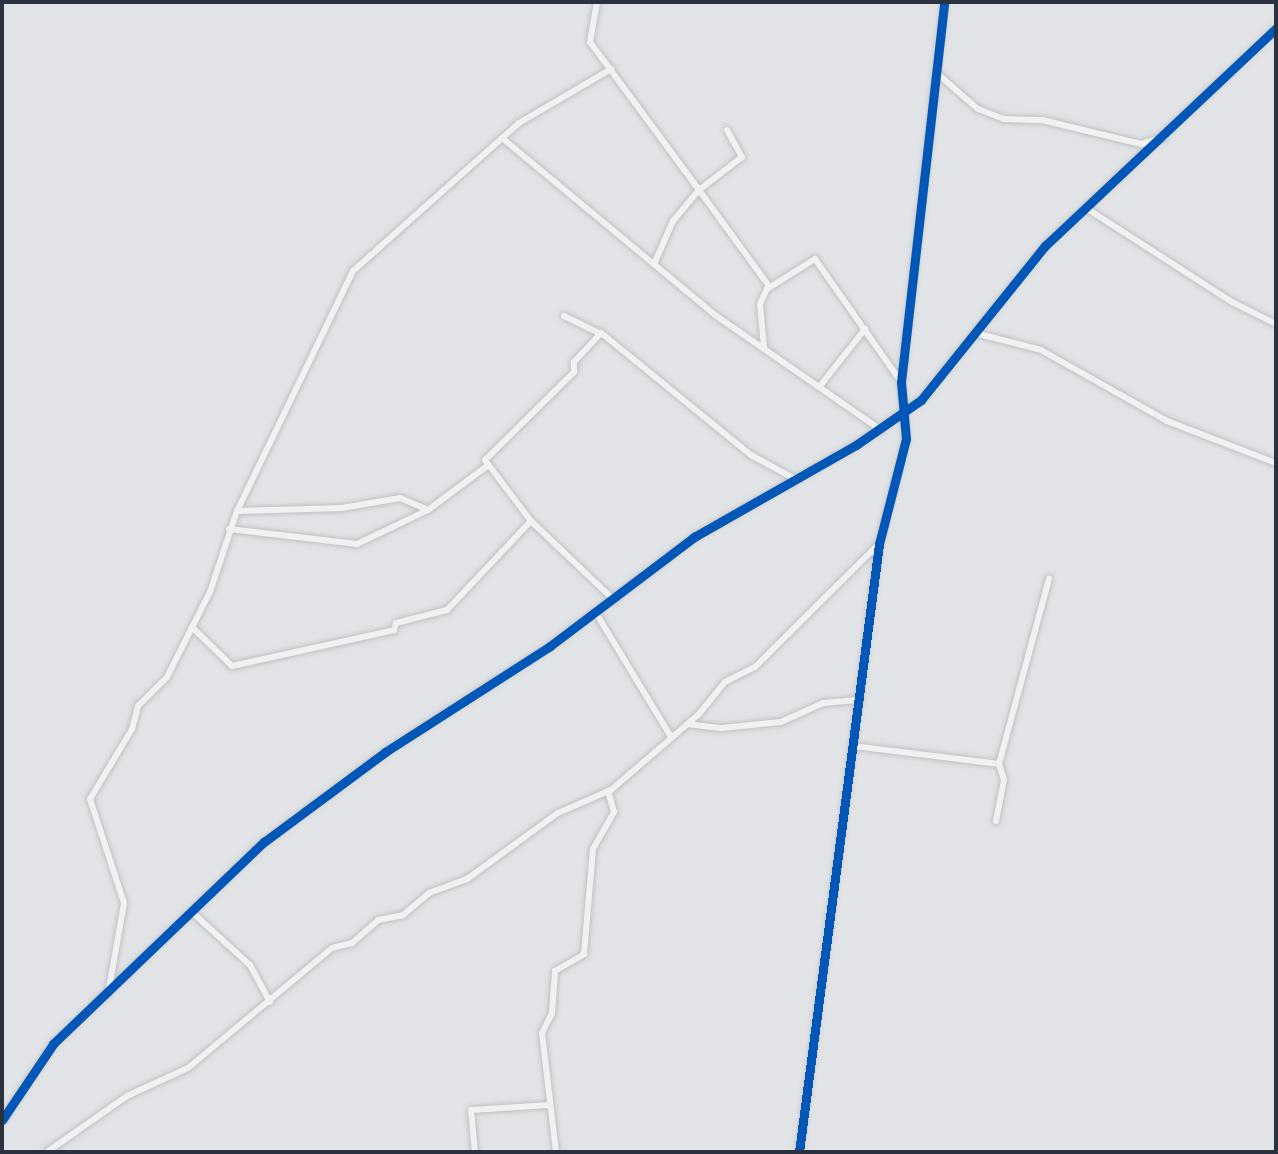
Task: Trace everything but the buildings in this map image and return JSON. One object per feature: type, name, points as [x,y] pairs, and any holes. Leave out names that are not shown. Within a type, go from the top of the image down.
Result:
[{"type":"street","points":[[597,2],[588,39],[769,286]]},
{"type":"street","points":[[799,1152],[879,544],[906,439],[901,415],[901,382],[939,75],[944,2]]},
{"type":"street","points":[[2,1120],[40,1058],[293,820],[614,600],[694,537],[881,430],[940,382],[1022,271],[1086,208],[1167,137],[1276,28]]},
{"type":"street","points":[[108,994],[124,903],[88,804],[132,729],[138,706],[167,677],[214,584],[229,529],[237,511],[357,265],[404,231],[502,138],[611,69]]},
{"type":"street","points":[[939,75],[978,108],[1004,119],[1042,120],[1141,144],[1167,137]]},
{"type":"street","points":[[654,264],[673,221],[699,190],[743,157],[727,130]]},
{"type":"street","points":[[502,138],[654,264],[881,430]]},
{"type":"street","points":[[1086,208],[1231,302],[1276,324]]},
{"type":"street","points":[[764,347],[760,304],[769,286],[794,267],[818,261],[901,382]]},
{"type":"street","points":[[564,316],[601,333],[751,455],[795,479]]},
{"type":"street","points":[[820,386],[865,329]]},
{"type":"street","points":[[601,333],[574,362],[574,372],[488,454],[487,466],[531,521],[614,600]]},
{"type":"street","points":[[975,333],[1041,350],[1167,421],[1276,463]]},
{"type":"street","points":[[229,529],[357,544],[428,510],[487,466]]},
{"type":"street","points":[[237,511],[342,508],[400,498],[428,510]]},
{"type":"street","points":[[192,627],[232,666],[394,630],[396,623],[447,610],[531,521]]},
{"type":"street","points":[[47,1152],[127,1096],[183,1072],[332,948],[352,943],[378,920],[403,915],[429,893],[467,879],[558,813],[608,791],[687,724],[725,682],[748,673],[816,611],[879,544]]},
{"type":"street","points":[[996,821],[1004,780],[999,764],[1049,579]]},
{"type":"street","points":[[596,612],[671,737]]},
{"type":"street","points":[[687,724],[722,728],[781,722],[823,703],[860,700]]},
{"type":"street","points":[[853,746],[999,764]]},
{"type":"street","points":[[556,1152],[542,1043],[552,1013],[552,979],[564,962],[584,954],[593,849],[614,812],[608,791]]},
{"type":"street","points":[[193,913],[250,965],[270,1002]]},
{"type":"street","points":[[475,1152],[471,1110],[549,1105]]},
{"type":"cycle path","points":[[799,1152],[879,544],[906,439],[901,382],[944,2]]},
{"type":"cycle path","points":[[2,1120],[53,1044],[264,842],[385,752],[550,646],[694,537],[856,445],[921,400],[1045,246],[1276,28]]}]
